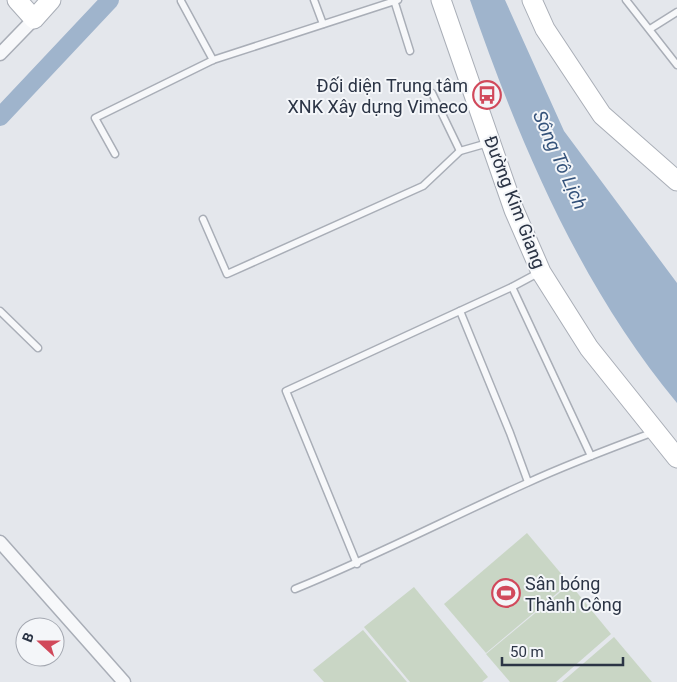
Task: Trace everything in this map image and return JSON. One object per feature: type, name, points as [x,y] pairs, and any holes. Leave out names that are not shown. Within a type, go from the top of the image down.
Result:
[{"type":"main road","points":[[17,0],[34,19],[48,1]]},
{"type":"main road","name":"Đường Kim Giang","points":[[441,0],[514,210],[541,272],[589,348],[677,458]]},
{"type":"main road","points":[[532,0],[545,29],[602,115],[677,181]]},
{"type":"street","points":[[0,54],[34,19]]},
{"type":"street","points":[[0,542],[117,679]]},
{"type":"lane","points":[[180,0],[213,60]]},
{"type":"lane","points":[[314,0],[323,24]]},
{"type":"lane","points":[[626,0],[677,65]]},
{"type":"lane","points":[[115,154],[94,118],[213,60],[395,1],[410,51]]},
{"type":"lane","points":[[650,29],[677,12]]},
{"type":"lane","points":[[432,93],[460,151]]},
{"type":"lane","points":[[203,219],[227,274],[423,186],[460,151],[491,142]]},
{"type":"lane","points":[[357,564],[286,391],[541,272]]},
{"type":"lane","points":[[512,287],[591,456]]},
{"type":"lane","points":[[0,311],[38,348]]},
{"type":"lane","points":[[460,311],[528,482]]},
{"type":"lane","points":[[295,590],[357,564],[528,482],[655,432]]},
{"type":"green space","name":"Sân bóng Thành Công","points":[[527,533],[569,583],[486,653],[444,604]]},
{"type":"green space","name":"Sân bóng Thành Công","points":[[570,584],[611,634],[556,682],[510,682],[486,654]]},
{"type":"green space","points":[[414,587],[488,677],[482,682],[410,682],[364,627]]},
{"type":"green space","points":[[363,630],[407,682],[324,682],[313,670]]},
{"type":"green space","name":"Sân bóng Thành Công","points":[[614,637],[652,682],[562,682]]},
{"type":"water","name":"Sông Tô Lịch","points":[[470,0],[505,0],[564,131],[677,283],[677,403],[642,358],[582,262],[531,159],[509,106]]},
{"type":"waterway","points":[[0,117],[110,0]]},
{"type":"place","name":"Đối diện Trung tâm XNK Xây dựng Vimeco","points":[[487,95]]},
{"type":"place","name":"Sân bóng Thành Công","points":[[506,593]]}]
